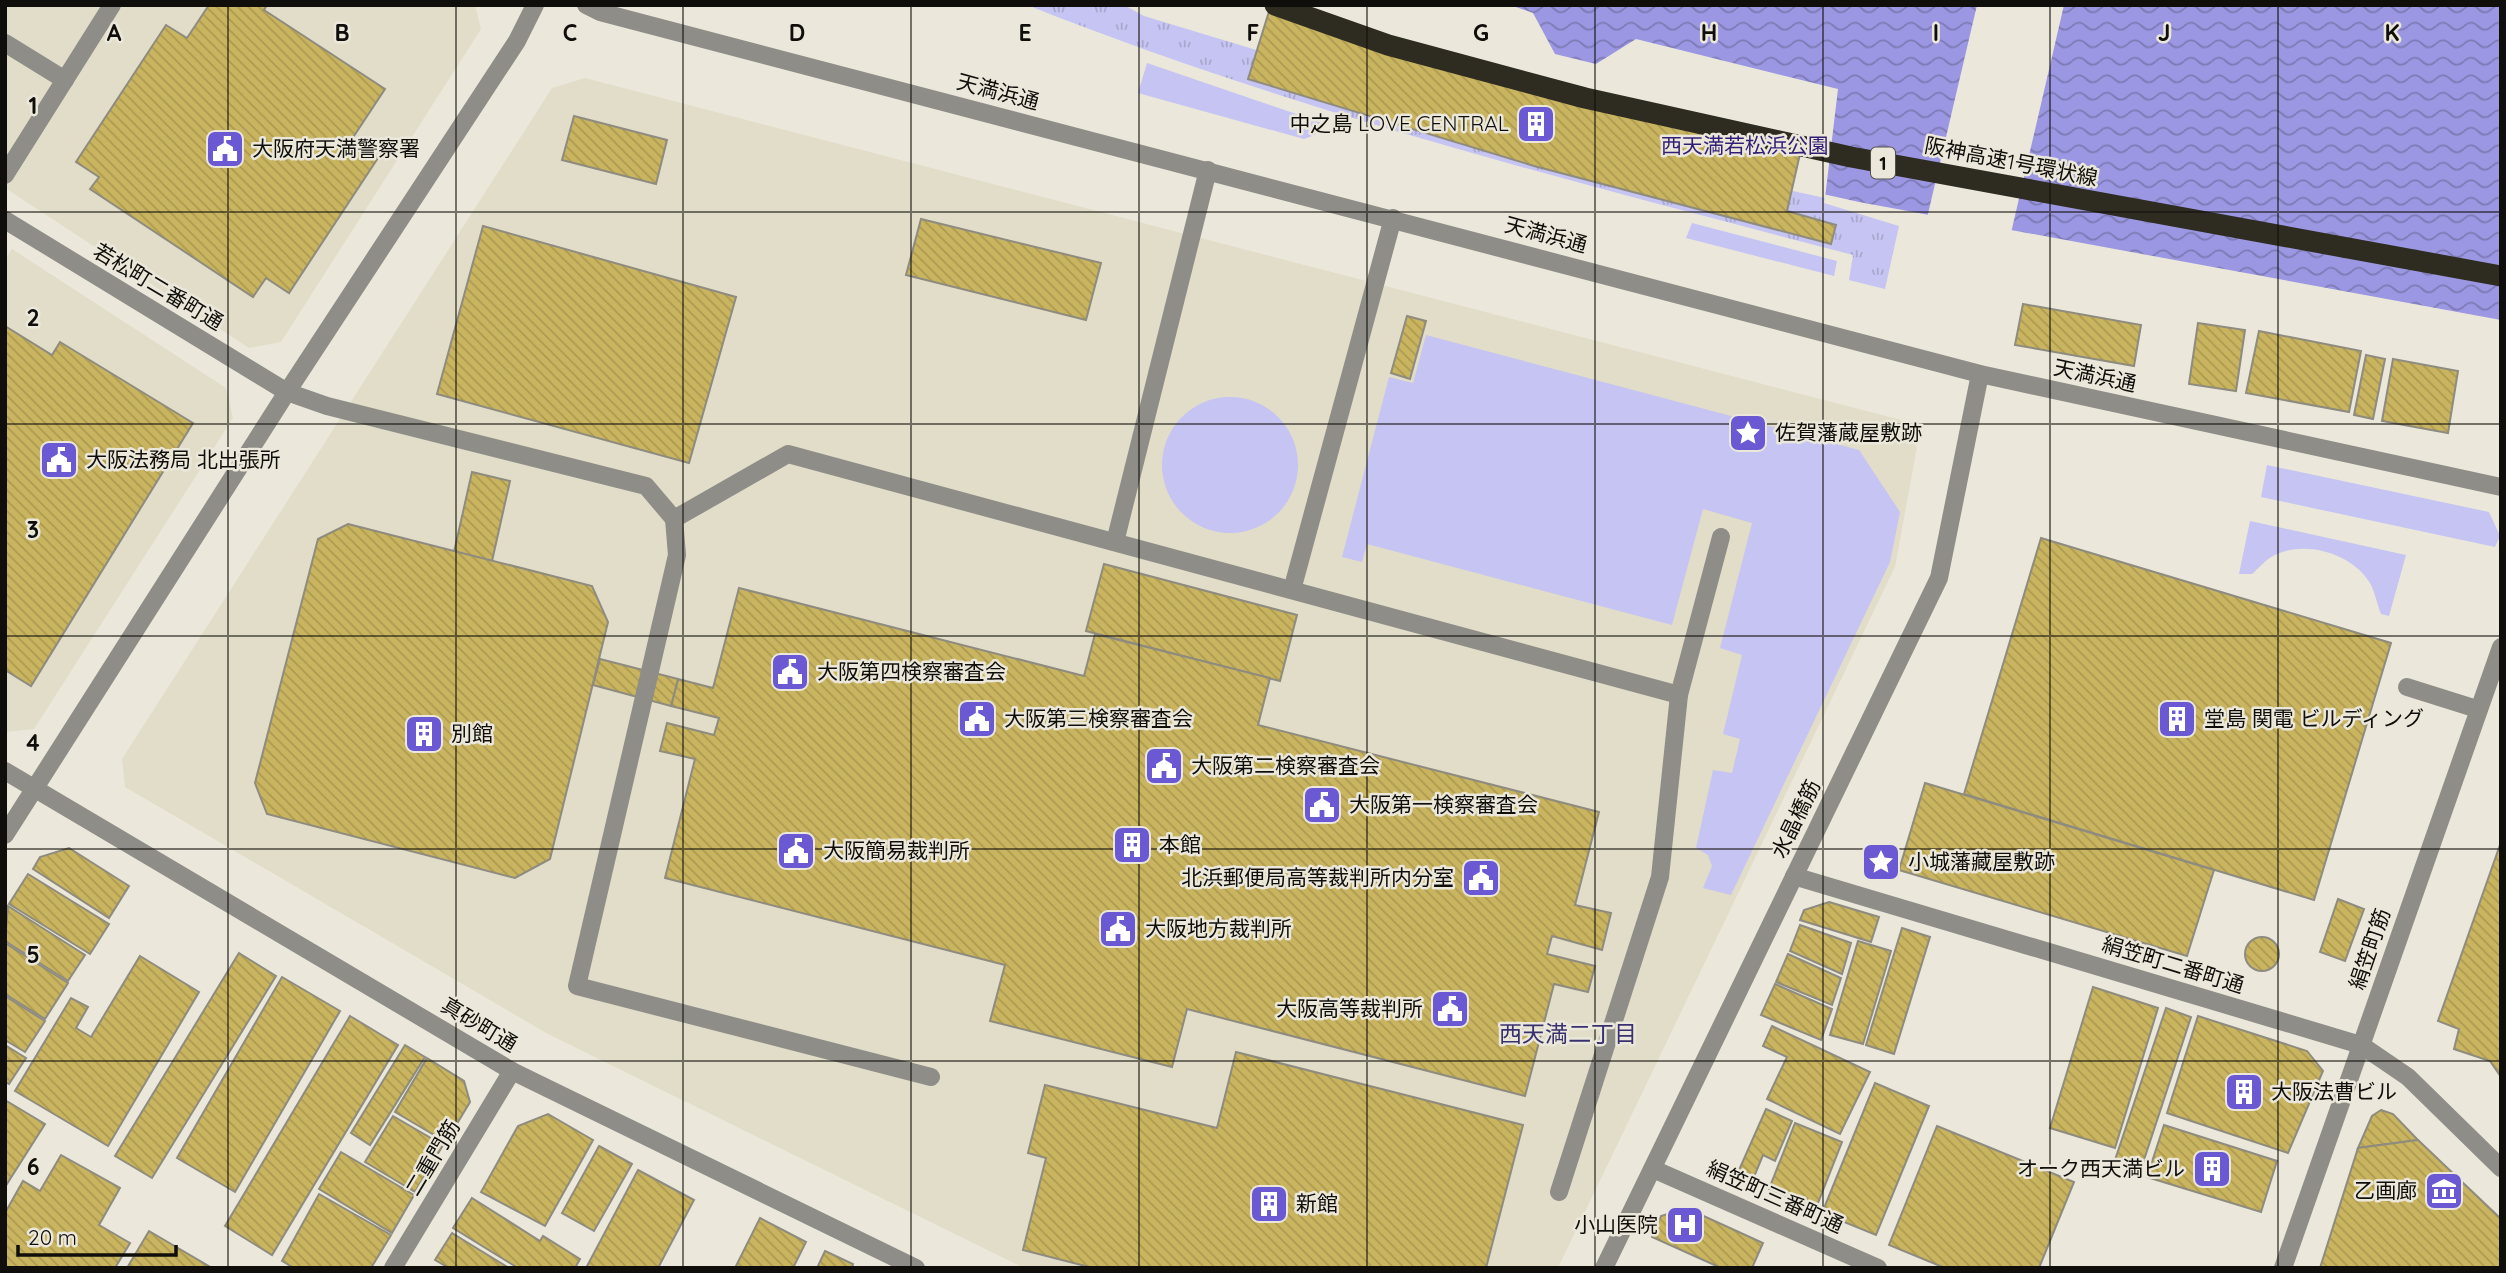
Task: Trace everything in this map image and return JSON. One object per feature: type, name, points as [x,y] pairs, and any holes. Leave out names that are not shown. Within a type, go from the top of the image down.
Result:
[{"type":"highway","name":"阪神高速1号環状線","points":[[1275,5],[1388,45],[1585,98],[1784,142],[2048,194],[2501,276]]},
{"type":"street","points":[[5,175],[112,5]]},
{"type":"street","points":[[5,835],[287,392],[517,41],[535,5]]},
{"type":"street","name":"天満浜通","points":[[586,5],[614,16],[1980,374],[2501,487]]},
{"type":"street","points":[[5,43],[65,80]]},
{"type":"street","points":[[1115,542],[1208,170]]},
{"type":"street","points":[[1292,590],[1393,218]]},
{"type":"street","name":"若松町二番町通","points":[[5,220],[287,392],[327,406],[646,486],[674,519]]},
{"type":"street","name":"水晶橋筋","points":[[1604,1268],[1939,578],[1980,374]]},
{"type":"street","points":[[932,1077],[577,986],[677,555],[674,519],[788,454],[1679,695]]},
{"type":"street","points":[[1559,1192],[1660,877],[1679,695],[1721,537]]},
{"type":"street","name":"絹笠町筋","points":[[2283,1268],[2477,709],[2501,647]]},
{"type":"street","points":[[2407,687],[2477,709]]},
{"type":"street","name":"真砂町通","points":[[5,771],[512,1071],[916,1268]]},
{"type":"street","name":"絹笠町二番町通","points":[[1794,876],[2361,1045],[2408,1077],[2501,1168]]},
{"type":"street","name":"二重門筋","points":[[393,1268],[512,1071]]},
{"type":"street","name":"絹笠町三番町通","points":[[1653,1169],[1878,1268]]},
{"type":"shaded area","points":[[5,5],[475,5],[481,29],[281,342],[249,348],[5,188]]},
{"type":"shaded area","points":[[585,78],[1901,420],[1917,447],[1895,567],[1558,1268],[1024,1268],[548,1034],[125,787],[122,759],[552,88]]},
{"type":"shaded area","points":[[12,249],[226,388],[233,418],[34,729],[5,732],[5,260]]},
{"type":"green space","name":"西天満若松浜公園","points":[[1027,5],[1510,5],[1838,89],[1824,203],[1899,226],[1885,289],[1849,280],[1853,255],[1540,172],[1333,112],[1230,79]]},
{"type":"green space","points":[[1147,63],[1320,122],[1315,135],[1304,139],[1138,93]]},
{"type":"green space","points":[[1692,223],[1837,261],[1834,276],[1686,238]]},
{"type":"green space","points":[[1426,335],[1859,450],[1900,512],[1890,562],[1731,895],[1703,888],[1712,866],[1708,855],[1696,848],[1713,770],[1732,773],[1740,739],[1723,734],[1742,655],[1720,648],[1752,523],[1703,509],[1672,625],[1367,544],[1362,562],[1342,557],[1389,377],[1413,383]]},
{"type":"green space","points":[[1230,397],[1256,402],[1278,417],[1293,439],[1298,465],[1293,491],[1278,513],[1256,528],[1230,533],[1204,528],[1182,513],[1167,491],[1162,465],[1167,439],[1182,417],[1204,402]]},
{"type":"green space","points":[[2267,465],[2489,512],[2500,536],[2495,547],[2261,497]]},
{"type":"green space","points":[[2250,521],[2406,555],[2389,616],[2381,614],[2372,587],[2362,573],[2340,557],[2326,552],[2313,549],[2285,551],[2270,558],[2252,574],[2239,574]]},
{"type":"water","points":[[1127,5],[2501,5],[2501,320],[1859,202],[1683,163]]},
{"type":"pier","name":"西天満若松浜公園","points":[[1124,5],[1510,5],[1533,13],[1555,54],[1596,64],[1636,39],[1838,89],[1825,198],[1536,135],[1144,16]]},
{"type":"pier","points":[[1977,5],[2064,5],[2011,233],[1927,218]]},
{"type":"building","name":"大阪府天満警察署","points":[[209,5],[267,5],[264,10],[385,89],[352,139],[378,158],[289,293],[266,278],[253,297],[90,189],[99,177],[76,162],[166,25],[187,38]]},
{"type":"building","name":"中之島 LOVE CENTRAL","points":[[1271,5],[1800,154],[1787,211],[1836,225],[1831,244],[1534,166],[1248,79]]},
{"type":"building","points":[[574,116],[667,140],[656,184],[562,160]]},
{"type":"building","points":[[921,219],[1101,263],[1086,320],[906,275]]},
{"type":"building","points":[[483,226],[736,297],[689,463],[437,394]]},
{"type":"building","points":[[2023,304],[2141,325],[2134,366],[2015,345]]},
{"type":"building","points":[[1407,316],[1426,321],[1410,379],[1391,373]]},
{"type":"building","points":[[2198,323],[2245,330],[2236,391],[2189,384]]},
{"type":"building","points":[[5,326],[52,355],[60,342],[193,423],[31,686],[5,670]]},
{"type":"building","points":[[2259,331],[2361,351],[2349,412],[2246,393]]},
{"type":"building","points":[[2366,355],[2385,359],[2373,419],[2354,415]]},
{"type":"building","points":[[2393,359],[2458,371],[2448,433],[2382,421]]},
{"type":"building","points":[[472,472],[510,481],[492,561],[454,552]]},
{"type":"building","name":"別館","points":[[348,524],[592,586],[608,622],[550,859],[515,878],[267,814],[255,783],[318,539]]},
{"type":"building","name":"堂島 関電 ビルディング","points":[[2041,538],[2391,643],[2314,900],[1964,794]]},
{"type":"building","points":[[1104,564],[1297,615],[1280,681],[1086,631]]},
{"type":"building","name":"本館","points":[[739,588],[1084,676],[1095,634],[1270,678],[1258,725],[1599,812],[1575,905],[1611,913],[1602,950],[1552,936],[1547,954],[1595,966],[1588,992],[1554,984],[1525,1096],[1187,1009],[1172,1067],[990,1021],[1005,965],[665,878],[695,759],[660,751],[667,723],[714,735],[719,718],[671,706],[678,679],[713,688]]},
{"type":"building","points":[[600,659],[678,679],[671,706],[593,685]]},
{"type":"building","points":[[1925,783],[2214,870],[2187,956],[1899,870]]},
{"type":"building","points":[[2501,842],[2501,1077],[2490,1061],[2454,1049],[2459,1029],[2438,1021]]},
{"type":"building","points":[[69,848],[129,886],[109,918],[33,869],[40,857]]},
{"type":"building","points":[[28,874],[109,924],[90,954],[9,904]]},
{"type":"building","points":[[2338,899],[2364,909],[2345,961],[2320,952]]},
{"type":"building","points":[[1829,902],[1879,917],[1871,942],[1800,920],[1804,910]]},
{"type":"building","points":[[8,906],[85,955],[68,981],[5,941]]},
{"type":"building","points":[[1800,925],[1851,943],[1842,974],[1790,951]]},
{"type":"building","points":[[1902,928],[1930,937],[1894,1054],[1866,1045]]},
{"type":"building","points":[[2262,937],[2274,942],[2279,954],[2274,966],[2262,971],[2250,966],[2245,954],[2250,942]]},
{"type":"building","points":[[1858,941],[1891,951],[1863,1044],[1830,1035]]},
{"type":"building","points":[[5,943],[68,983],[45,1019],[5,994]]},
{"type":"building","points":[[239,953],[276,976],[152,1178],[115,1156]]},
{"type":"building","points":[[1788,954],[1841,978],[1832,1005],[1776,982]]},
{"type":"building","points":[[140,956],[199,992],[108,1146],[15,1091],[71,998],[88,1007],[76,1028],[91,1037]]},
{"type":"building","points":[[282,977],[340,1011],[235,1192],[177,1158]]},
{"type":"building","points":[[1775,984],[1832,1009],[1821,1040],[1761,1015]]},
{"type":"building","points":[[2093,987],[2158,1008],[2115,1148],[2050,1128]]},
{"type":"building","points":[[5,996],[45,1021],[25,1052],[5,1040]]},
{"type":"building","points":[[2166,1008],[2191,1017],[2141,1169],[2115,1160]]},
{"type":"building","points":[[350,1016],[398,1045],[272,1255],[225,1226]]},
{"type":"building","name":"大阪法曹ビル","points":[[2198,1016],[2307,1051],[2323,1071],[2288,1153],[2167,1113]]},
{"type":"building","points":[[1772,1026],[1870,1072],[1840,1134],[1767,1099],[1787,1057],[1763,1046]]},
{"type":"building","points":[[5,1045],[26,1058],[9,1084],[5,1082]]},
{"type":"building","points":[[405,1045],[425,1057],[370,1145],[351,1133]]},
{"type":"building","name":"新館","points":[[1236,1052],[1523,1125],[1486,1268],[1093,1268],[1023,1250],[1046,1158],[1028,1153],[1045,1085],[1217,1128]]},
{"type":"building","points":[[427,1058],[464,1081],[470,1102],[446,1142],[395,1112]]},
{"type":"building","points":[[1875,1083],[1929,1106],[1876,1235],[1822,1213]]},
{"type":"building","points":[[5,1100],[45,1124],[5,1187]]},
{"type":"building","points":[[1766,1109],[1792,1121],[1775,1161],[1763,1155],[1754,1177],[1739,1170]]},
{"type":"building","points":[[2381,1110],[2393,1114],[2418,1140],[2358,1148],[2372,1116]]},
{"type":"building","points":[[548,1114],[593,1140],[545,1226],[481,1192],[518,1126]]},
{"type":"building","points":[[393,1116],[443,1145],[415,1192],[365,1162]]},
{"type":"building","points":[[1795,1123],[1842,1142],[1816,1208],[1769,1189]]},
{"type":"building","name":"オーク西天満ビル","points":[[2164,1125],[2277,1161],[2261,1212],[2147,1177]]},
{"type":"building","points":[[1937,1126],[2074,1182],[2039,1268],[1945,1268],[1889,1245]]},
{"type":"building","points":[[2418,1140],[2501,1219],[2501,1268],[2320,1268],[2358,1148]]},
{"type":"building","points":[[599,1146],[632,1164],[594,1231],[562,1213]]},
{"type":"building","points":[[341,1152],[414,1195],[392,1233],[319,1189]]},
{"type":"building","points":[[61,1155],[120,1188],[99,1225],[130,1243],[115,1268],[5,1268],[5,1213],[23,1181],[40,1191]]},
{"type":"building","points":[[638,1170],[694,1200],[658,1268],[586,1268]]},
{"type":"building","points":[[319,1194],[391,1235],[371,1268],[294,1268],[282,1261]]},
{"type":"building","points":[[472,1198],[540,1241],[543,1236],[580,1259],[575,1268],[518,1268],[453,1228]]},
{"type":"building","points":[[1686,1208],[1763,1243],[1752,1268],[1721,1268],[1652,1237],[1661,1216]]},
{"type":"building","points":[[760,1218],[806,1242],[793,1268],[735,1268]]},
{"type":"building","points":[[149,1231],[212,1268],[127,1268]]},
{"type":"building","points":[[452,1233],[509,1268],[449,1268],[435,1260]]},
{"type":"building","points":[[825,1251],[853,1264],[852,1268],[817,1268]]},
{"type":"place","name":"中之島 LOVE CENTRAL","points":[[1536,124]]},
{"type":"place","name":"大阪府天満警察署","points":[[225,149]]},
{"type":"place","name":"佐賀藩蔵屋敷跡","points":[[1748,433]]},
{"type":"place","name":"大阪法務局 北出張所","points":[[59,460]]},
{"type":"place","name":"大阪第四検察審査会","points":[[790,672]]},
{"type":"place","name":"大阪第三検察審査会","points":[[977,719]]},
{"type":"place","name":"堂島 関電 ビルディング","points":[[2177,719]]},
{"type":"place","name":"別館","points":[[424,734]]},
{"type":"place","name":"大阪第二検察審査会","points":[[1164,766]]},
{"type":"place","name":"大阪第一検察審査会","points":[[1322,805]]},
{"type":"place","name":"本館","points":[[1132,845]]},
{"type":"place","name":"大阪簡易裁判所","points":[[796,851]]},
{"type":"place","name":"小城藩藏屋敷跡","points":[[1881,862]]},
{"type":"place","name":"北浜郵便局高等裁判所内分室","points":[[1481,878]]},
{"type":"place","name":"大阪地方裁判所","points":[[1118,929]]},
{"type":"place","name":"大阪高等裁判所","points":[[1450,1009]]},
{"type":"place","name":"大阪法曹ビル","points":[[2244,1092]]},
{"type":"place","name":"オーク西天満ビル","points":[[2212,1169]]},
{"type":"place","name":"乙画廊","points":[[2444,1191]]},
{"type":"place","name":"新館","points":[[1269,1204]]},
{"type":"place","name":"小山医院","points":[[1685,1225]]},
{"type":"district","name":"西天満二丁目","points":[[1568,1034]]}]
